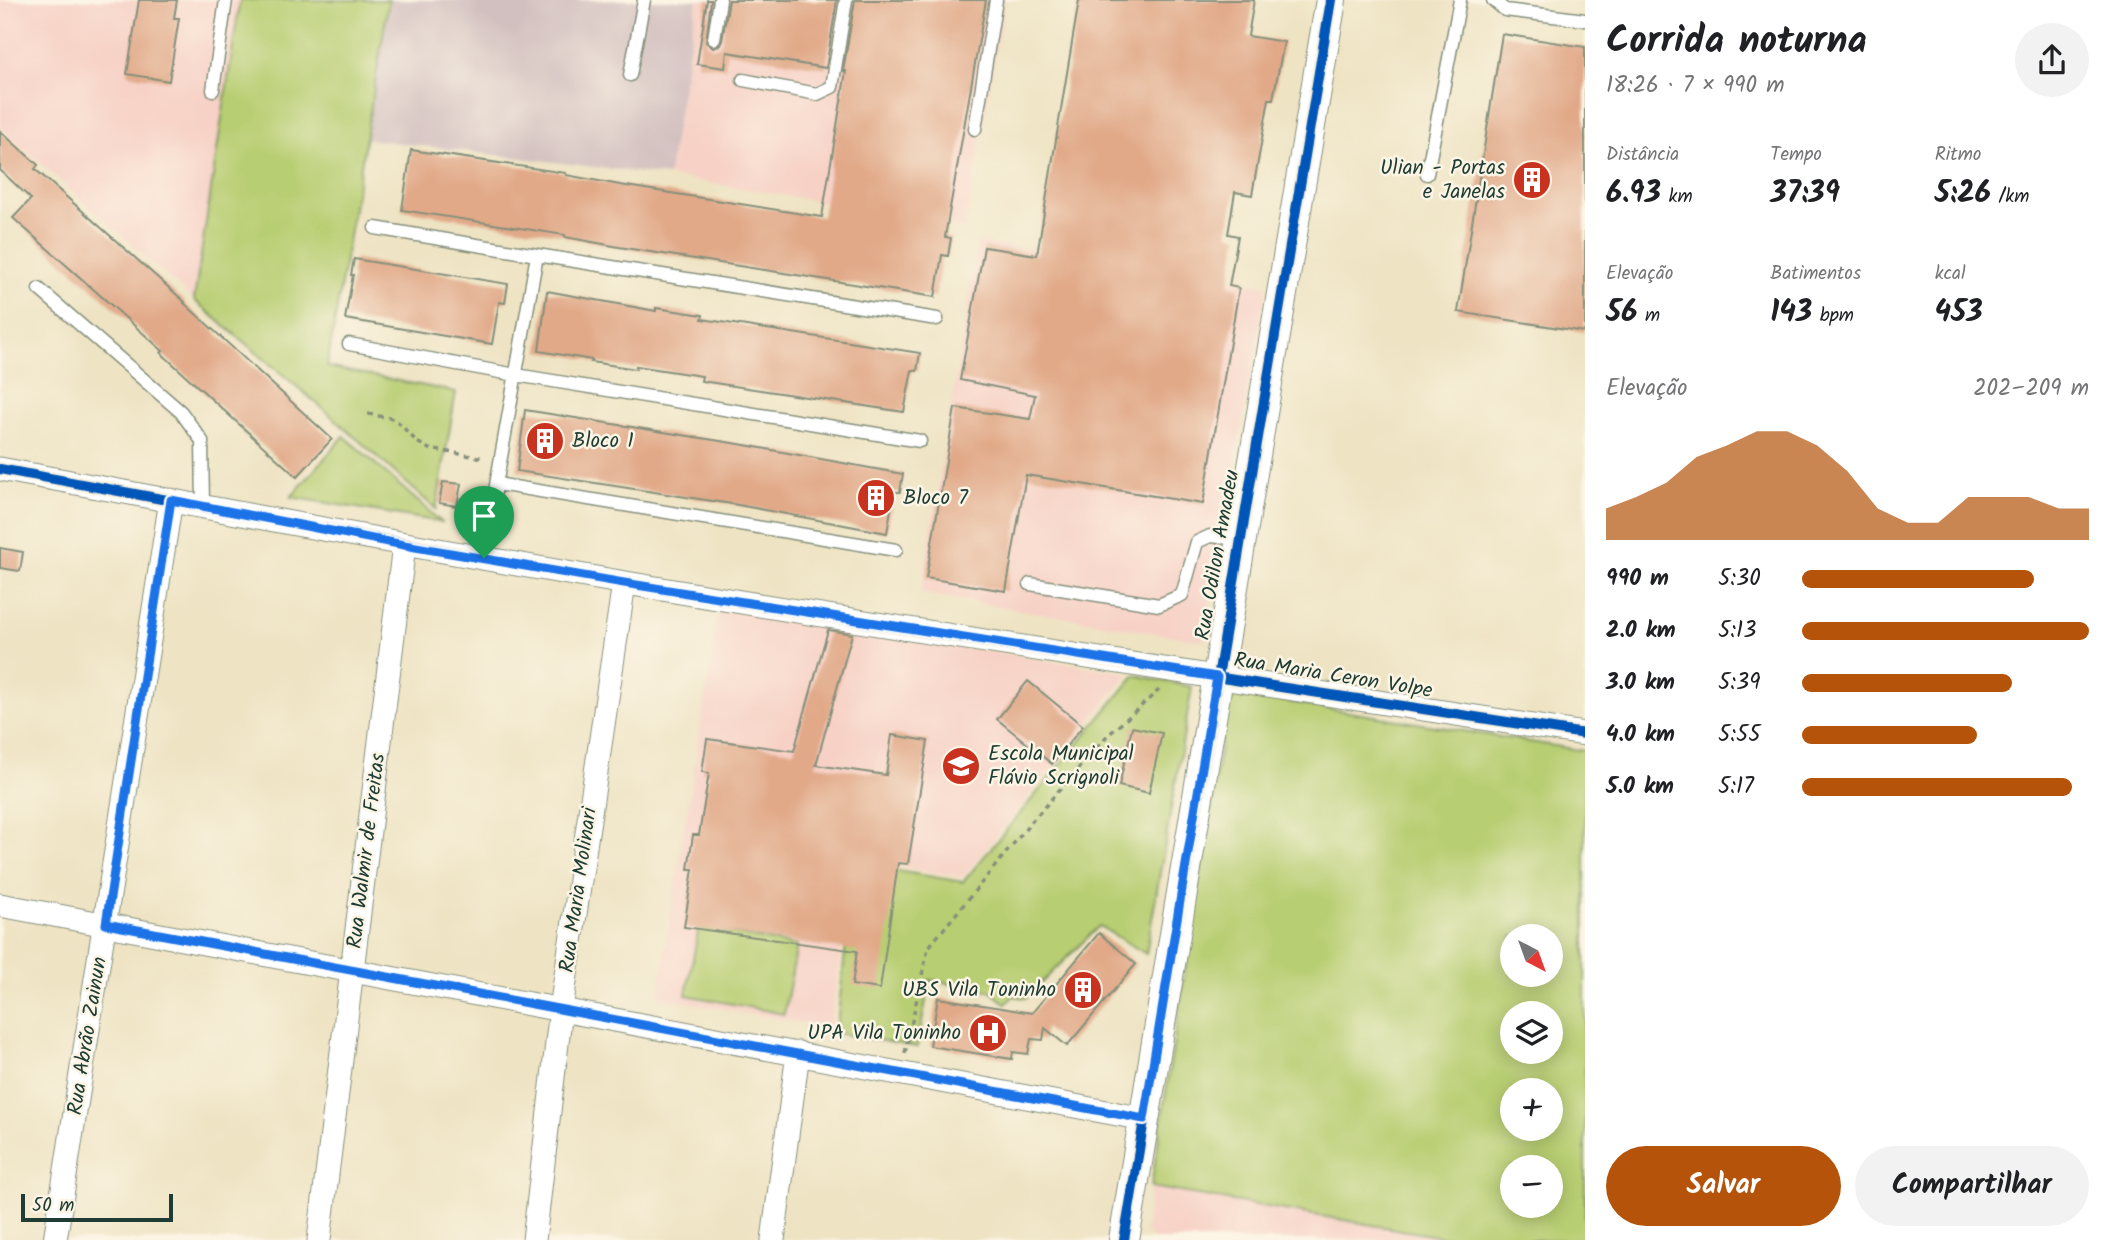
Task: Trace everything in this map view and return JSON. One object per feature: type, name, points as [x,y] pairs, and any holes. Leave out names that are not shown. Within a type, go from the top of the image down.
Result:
[{"type":"street","name":"Rua Odilon Amadeu","points":[[1124,1240],[1331,0]]},
{"type":"street","name":"Rua Maria Ceron Volpe","points":[[0,469],[404,545],[624,583],[1173,672],[1585,734]]},
{"type":"street","name":"Rua Abrão Zainun","points":[[55,1240],[171,500]]},
{"type":"street","name":"Rua Walmir de Freitas","points":[[319,1240],[404,545]]},
{"type":"street","name":"Rua Maria Molinari","points":[[534,1240],[561,1009],[624,583]]},
{"type":"street","points":[[0,905],[1144,1119]]},
{"type":"street","points":[[773,1240],[798,1053]]},
{"type":"lane","points":[[213,90],[226,0]]},
{"type":"lane","points":[[630,75],[643,0]]},
{"type":"lane","points":[[714,39],[720,0]]},
{"type":"lane","points":[[743,80],[817,94],[832,87],[846,0]]},
{"type":"lane","points":[[975,129],[996,0]]},
{"type":"lane","points":[[1426,174],[1460,0]]},
{"type":"lane","points":[[1493,0],[1505,10],[1585,20]]},
{"type":"lane","points":[[375,228],[937,319]]},
{"type":"lane","points":[[484,558],[537,255]]},
{"type":"lane","points":[[38,289],[171,403],[194,426],[202,441],[203,506]]},
{"type":"lane","points":[[349,344],[516,375],[920,441]]},
{"type":"lane","points":[[497,484],[896,550]]},
{"type":"lane","points":[[1030,584],[1159,605],[1182,595],[1197,542],[1210,536],[1241,539]]},
{"type":"path","points":[[368,414],[398,422],[417,442],[429,449],[501,460]]},
{"type":"path","points":[[901,1073],[928,948],[1033,820],[1106,737],[1162,687],[1173,672]]},
{"type":"shaded area","points":[[0,0],[240,0],[194,300],[0,127]]},
{"type":"shaded area","points":[[390,0],[697,0],[668,176],[367,139]]},
{"type":"shaded area","points":[[697,0],[1005,0],[965,229],[668,176]]},
{"type":"shaded area","points":[[978,242],[1267,286],[1203,641],[921,593]]},
{"type":"shaded area","points":[[719,609],[1129,673],[963,877],[854,859],[830,1028],[658,997]]},
{"type":"shaded area","points":[[1151,1187],[1460,1240],[1154,1240],[1145,1231]]},
{"type":"green space","points":[[240,0],[389,0],[327,367],[456,392],[436,509],[320,406],[194,300]]},
{"type":"green space","points":[[344,436],[441,522],[291,497]]},
{"type":"green space","points":[[1135,675],[1192,687],[1146,954],[1099,926],[1026,998],[1013,996],[1006,1004],[990,991],[930,980],[917,1047],[836,1033],[855,864],[963,882]]},
{"type":"green space","points":[[1229,692],[1585,751],[1585,1240],[1460,1240],[1151,1187]]},
{"type":"green space","points":[[699,927],[797,946],[784,1014],[686,995]]},
{"type":"building","points":[[139,0],[177,0],[174,18],[179,18],[169,81],[127,74]]},
{"type":"building","points":[[707,0],[711,0],[706,42],[713,48],[722,41],[729,0],[837,0],[826,68],[727,52],[725,68],[697,64]]},
{"type":"building","points":[[855,0],[986,0],[945,237],[951,238],[948,256],[942,255],[935,297],[402,210],[411,150],[566,173],[620,185],[822,217]]},
{"type":"building","points":[[1079,0],[1254,0],[1248,36],[1284,42],[1273,99],[1269,99],[1252,195],[1235,192],[1228,234],[1238,236],[1229,286],[1239,288],[1203,504],[1026,475],[1006,591],[926,578],[955,408],[1030,419],[1035,395],[960,380],[984,247],[1037,255]]},
{"type":"building","name":"Ulian - Portas e Janelas","points":[[1502,34],[1585,47],[1585,332],[1458,312]]},
{"type":"building","points":[[0,131],[38,165],[35,169],[185,302],[332,439],[297,477],[161,353],[163,351],[13,218],[31,199],[0,170]]},
{"type":"building","points":[[354,259],[508,284],[505,303],[499,302],[492,344],[345,319]]},
{"type":"building","points":[[547,291],[656,311],[656,308],[703,315],[702,319],[920,353],[917,371],[912,370],[904,412],[701,381],[702,376],[636,366],[636,369],[539,351]]},
{"type":"building","points":[[525,410],[739,444],[903,474],[900,492],[894,492],[887,533],[738,505],[517,471]]},
{"type":"building","points":[[443,482],[461,484],[457,506],[439,503]]},
{"type":"building","points":[[0,548],[23,552],[20,571],[0,568]]},
{"type":"building","points":[[828,630],[852,634],[816,765],[886,775],[892,735],[928,741],[908,864],[898,863],[880,989],[852,985],[857,951],[684,927],[693,869],[688,869],[693,835],[699,835],[709,773],[702,772],[707,739],[794,751]]},
{"type":"building","points":[[1028,681],[1083,726],[1052,764],[997,719]]},
{"type":"building","points":[[1132,727],[1162,733],[1149,793],[1119,786]]},
{"type":"building","points":[[1099,933],[1136,964],[1067,1046],[1045,1028],[1043,1040],[1031,1039],[1028,1054],[1013,1052],[1012,1059],[930,1046],[938,998],[1032,1013]]},
{"type":"cycle path","points":[[1124,1240],[1331,0]]},
{"type":"cycle path","points":[[0,469],[620,582],[981,641],[1585,734]]},
{"type":"place","name":"Ulian - Portas e Janelas","points":[[1532,180]]},
{"type":"place","name":"Bloco 1","points":[[545,441]]},
{"type":"place","name":"Bloco 7","points":[[876,498]]},
{"type":"place","name":"Escola Municipal Flávio Scrignoli","points":[[961,766]]},
{"type":"place","name":"UBS Vila Toninho","points":[[1083,990]]},
{"type":"place","name":"UPA Vila Toninho","points":[[988,1033]]},
{"type":"route","points":[[171,500],[484,558],[624,583],[1217,677],[1144,1119],[106,924],[171,500]]}]
